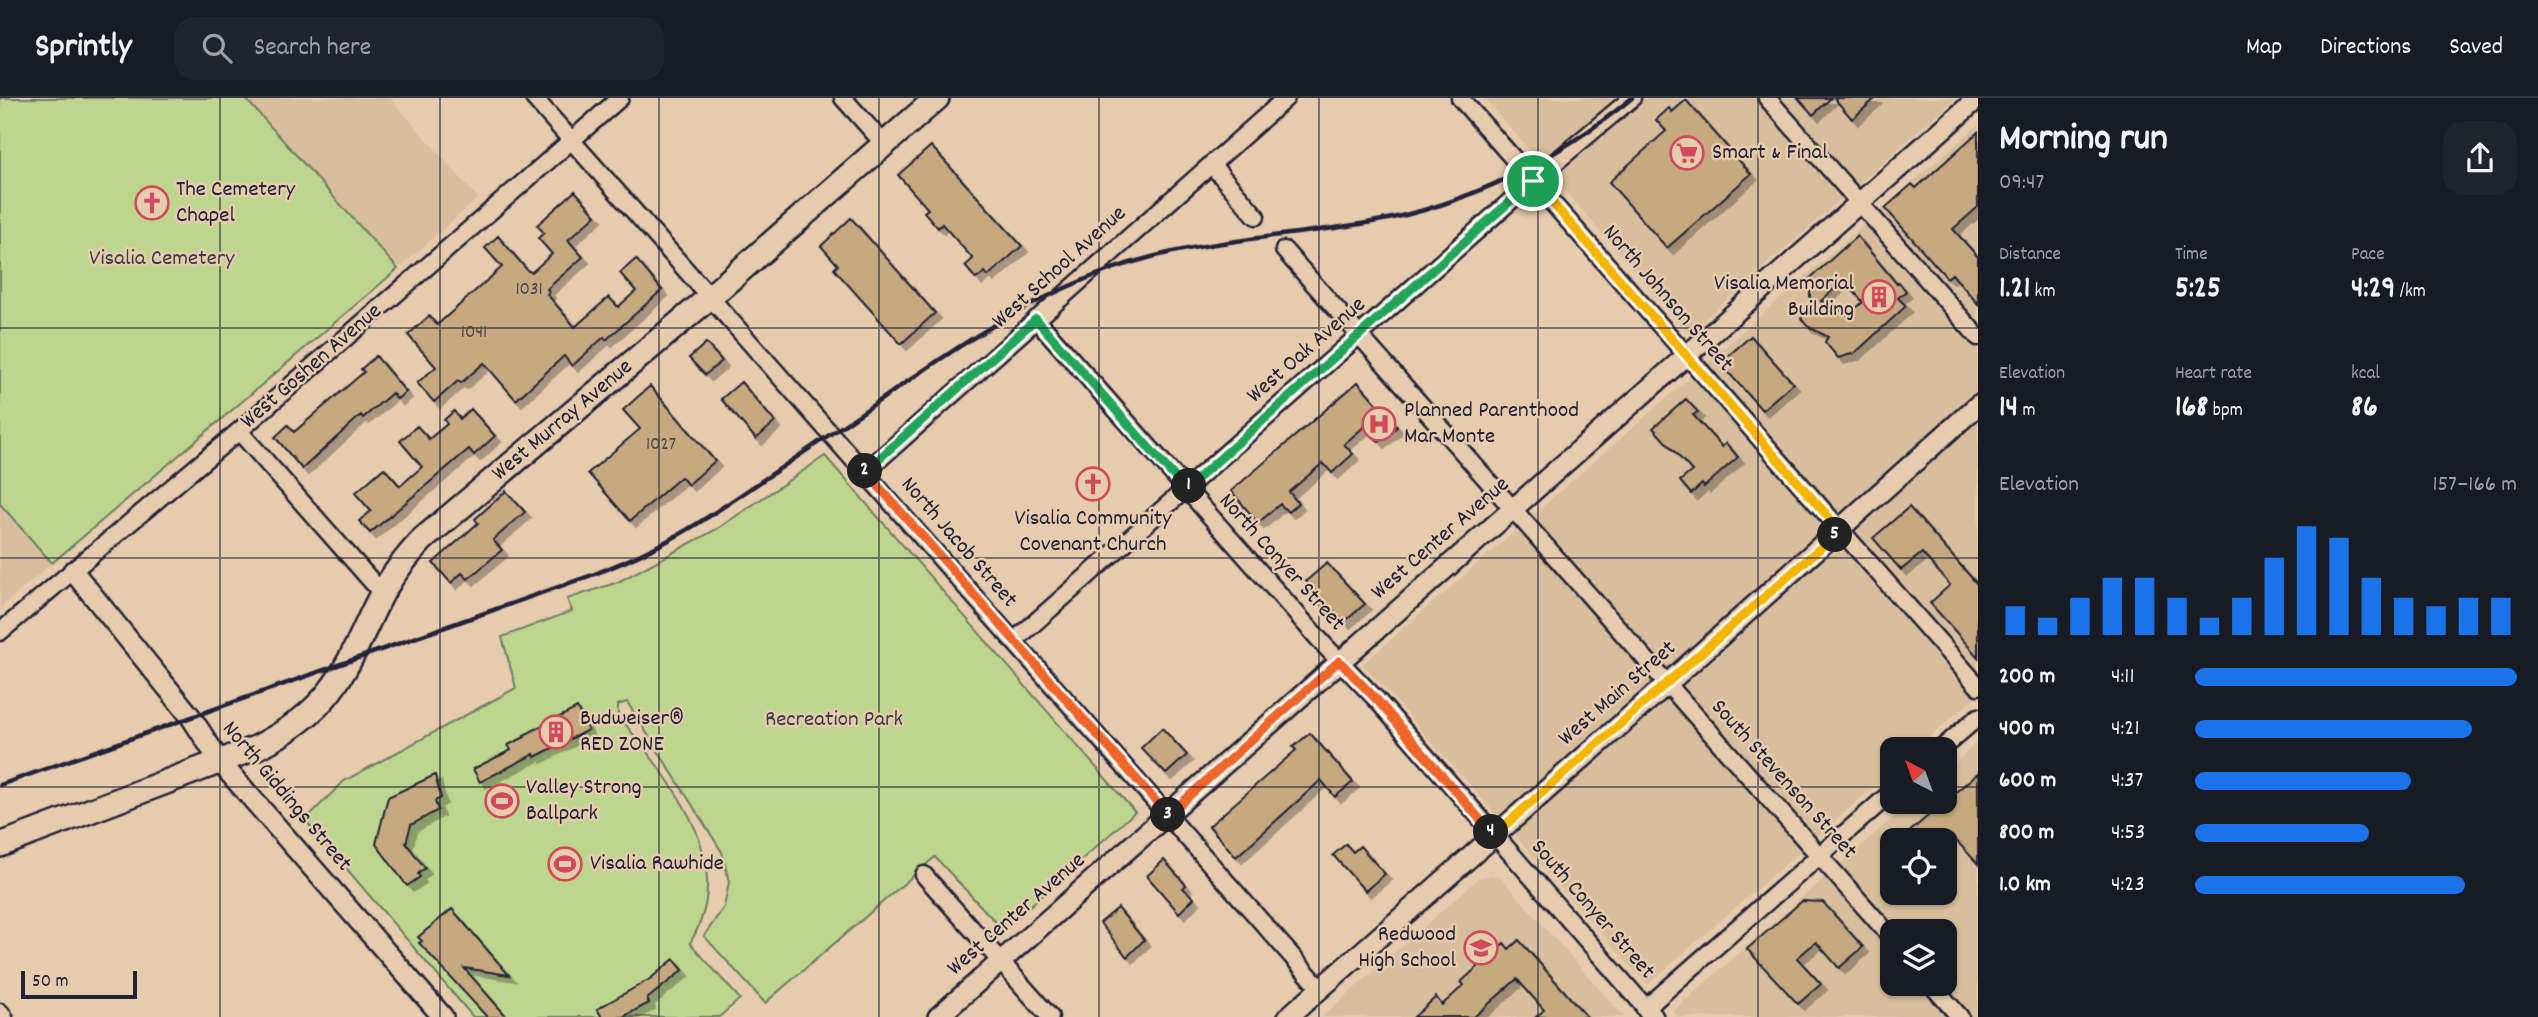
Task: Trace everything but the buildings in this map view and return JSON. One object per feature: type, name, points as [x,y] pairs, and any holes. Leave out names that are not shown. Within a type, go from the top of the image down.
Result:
[{"type":"main road","name":"West Murray Avenue","points":[[220,762],[279,736],[314,708],[330,691],[355,652],[394,573],[423,539],[710,298],[937,98]]},
{"type":"main road","points":[[0,845],[220,762]]},
{"type":"street","name":"North Jacob Street","points":[[534,98],[1320,988]]},
{"type":"street","name":"West Goshen Avenue","points":[[0,632],[239,431],[621,98]]},
{"type":"street","points":[[843,98],[885,145]]},
{"type":"street","name":"West School Avenue","points":[[864,472],[1286,98]]},
{"type":"street","name":"North Johnson Street","points":[[1460,98],[1978,686]]},
{"type":"street","name":"West Oak Avenue","points":[[1014,641],[1533,181],[1632,98]]},
{"type":"street","points":[[1767,98],[1978,337]]},
{"type":"street","name":"West Center Avenue","points":[[938,1017],[1978,98]]},
{"type":"street","points":[[1211,164],[1256,216]]},
{"type":"street","name":"South Stevenson Street","points":[[1284,250],[1880,925]]},
{"type":"street","name":"North Conyer Street","points":[[1036,319],[1185,489],[1377,700],[1494,835]]},
{"type":"street","name":"West Main Street","points":[[1288,1017],[1667,684],[1978,405]]},
{"type":"street","points":[[239,431],[382,593]]},
{"type":"street","name":"North Giddings Street","points":[[73,571],[191,717],[220,762],[443,1017]]},
{"type":"street","points":[[1955,737],[1978,717]]},
{"type":"street","points":[[1650,1013],[1880,803]]},
{"type":"street","name":"South Conyer Street","points":[[1494,835],[1650,1013]]},
{"type":"street","points":[[924,875],[1050,1017]]},
{"type":"street","points":[[1942,996],[1960,1017]]},
{"type":"street","points":[[0,1012],[4,1017]]},
{"type":"shaded area","points":[[245,98],[390,98],[478,198],[398,269]]},
{"type":"shaded area","points":[[1484,98],[1956,98],[1689,333]]},
{"type":"shaded area","points":[[1978,125],[1978,695],[1930,737],[1880,737],[1880,781],[1647,985],[1363,664]]},
{"type":"shaded area","points":[[0,504],[52,563],[0,608]]},
{"type":"shaded area","points":[[1978,742],[1978,1017],[1678,1017],[1673,1011],[1880,829],[1880,905],[1957,905],[1957,828],[1881,828],[1897,814],[1957,814],[1957,761]]},
{"type":"shaded area","name":"Redwood High School","points":[[1491,875],[1502,879],[1624,1017],[1322,1017],[1479,878]]},
{"type":"green space","name":"Visalia Cemetery","points":[[0,98],[245,98],[398,269],[52,563],[0,504]]},
{"type":"green space","name":"Recreation Park","points":[[825,456],[1135,812],[1003,930],[935,857],[765,1003],[704,936],[724,907],[729,882],[722,852],[627,702],[618,705],[618,715],[676,793],[692,821],[703,851],[707,881],[704,912],[690,943],[740,999],[719,1017],[473,1017],[305,820],[344,781],[516,688],[502,637],[572,611],[567,599],[618,582],[717,529]]},
{"type":"railway","points":[[0,785],[592,575],[638,556],[711,515],[964,343],[1021,310],[1081,281],[1112,269],[1176,251],[1372,222],[1442,204],[1476,192],[1542,160],[1632,98]]},
{"type":"place","name":"Smart & Final","points":[[1687,153]]},
{"type":"place","name":"The Cemetery Chapel","points":[[152,203]]},
{"type":"place","name":"Visalia Memorial Building","points":[[1879,297]]},
{"type":"place","name":"Planned Parenthood Mar Monte","points":[[1379,424]]},
{"type":"place","name":"Visalia Community Covenant Church","points":[[1093,484]]},
{"type":"place","name":"Budweiser® RED ZONE","points":[[556,732]]},
{"type":"place","name":"Valley Strong Ballpark","points":[[502,801]]},
{"type":"place","name":"Visalia Rawhide","points":[[565,864]]},
{"type":"place","name":"Redwood High School","points":[[1481,948]]},
{"type":"route","points":[[1533,181],[1840,530],[1494,835],[1377,700],[1339,661],[1168,815],[864,472],[1036,319],[1185,489],[1533,181]]}]
